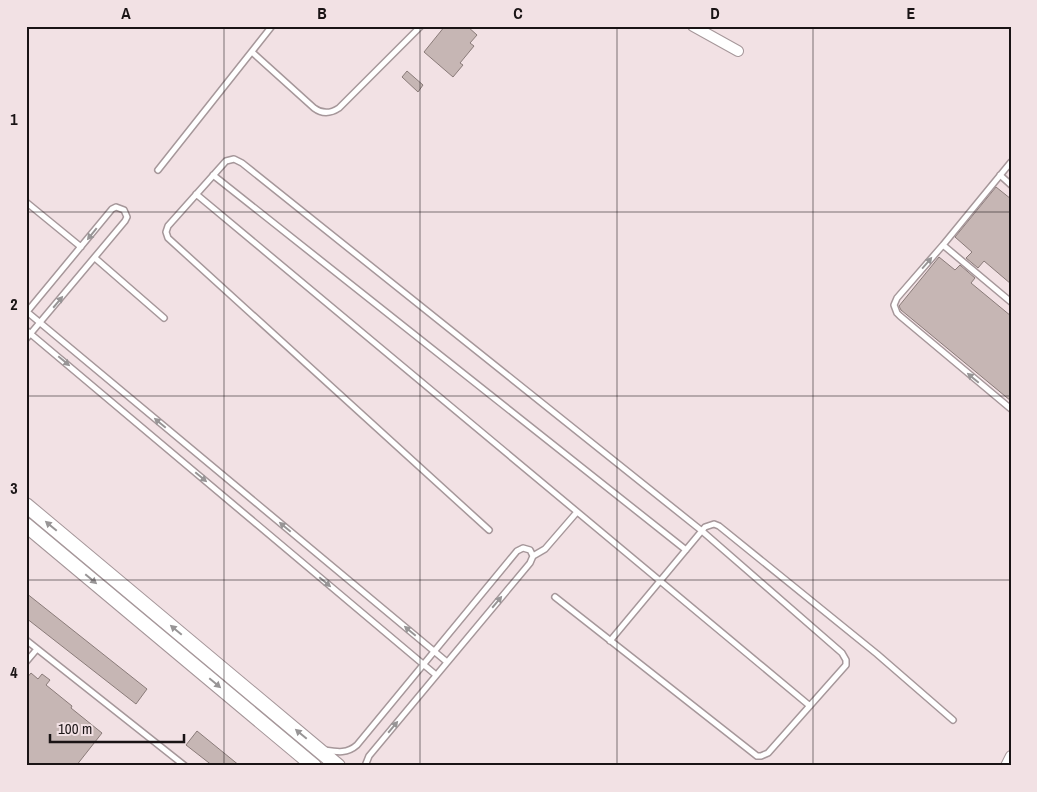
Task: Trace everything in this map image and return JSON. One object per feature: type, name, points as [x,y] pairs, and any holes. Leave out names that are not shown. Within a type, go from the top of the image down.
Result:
[{"type":"street","points":[[693,26],[738,51]]},
{"type":"street","points":[[26,505],[338,766]]},
{"type":"street","points":[[26,525],[314,766]]},
{"type":"street","points":[[1006,766],[1011,756]]},
{"type":"lane","points":[[158,170],[272,26]]},
{"type":"lane","points":[[252,52],[314,108],[318,111],[329,113],[339,108],[421,26]]},
{"type":"lane","points":[[489,530],[168,238],[166,232],[168,226],[226,161],[234,159],[242,163],[702,531],[845,656],[844,669],[768,753],[757,756],[555,597]]},
{"type":"lane","points":[[1011,162],[894,305],[895,310],[900,316],[1011,409]]},
{"type":"lane","points":[[213,175],[686,550]]},
{"type":"lane","points":[[1000,175],[1011,184]]},
{"type":"lane","points":[[196,194],[810,706]]},
{"type":"lane","points":[[26,202],[81,248]]},
{"type":"lane","points":[[26,339],[29,332],[40,323],[125,221],[127,217],[124,210],[116,207],[112,209],[27,312],[40,323],[447,662]]},
{"type":"lane","points":[[943,245],[1011,302]]},
{"type":"lane","points":[[94,258],[164,318]]},
{"type":"lane","points":[[29,332],[436,675]]},
{"type":"lane","points":[[365,766],[369,756],[530,563],[533,556],[549,546],[577,512]]},
{"type":"lane","points":[[610,640],[702,531],[711,524],[719,526],[876,654],[953,720]]},
{"type":"lane","points":[[318,748],[341,752],[352,749],[435,652],[517,551],[527,548],[533,556]]},
{"type":"lane","points":[[26,640],[185,766]]},
{"type":"lane","points":[[26,662],[37,649]]},
{"type":"building","points":[[445,26],[467,26],[477,35],[470,43],[474,46],[460,63],[463,65],[453,77],[424,52]]},
{"type":"building","points":[[407,71],[423,85],[418,92],[402,77]]},
{"type":"building","points":[[996,187],[1011,199],[1011,284],[984,261],[978,268],[966,258],[972,252],[955,237]]},
{"type":"building","points":[[939,257],[955,270],[960,265],[975,278],[971,283],[1011,316],[1011,401],[901,310],[899,306]]},
{"type":"building","points":[[26,593],[147,689],[136,704],[26,618]]},
{"type":"building","points":[[31,673],[38,679],[42,674],[50,680],[46,685],[102,733],[76,766],[26,766],[26,679]]},
{"type":"building","points":[[197,731],[240,766],[213,766],[186,745]]}]
